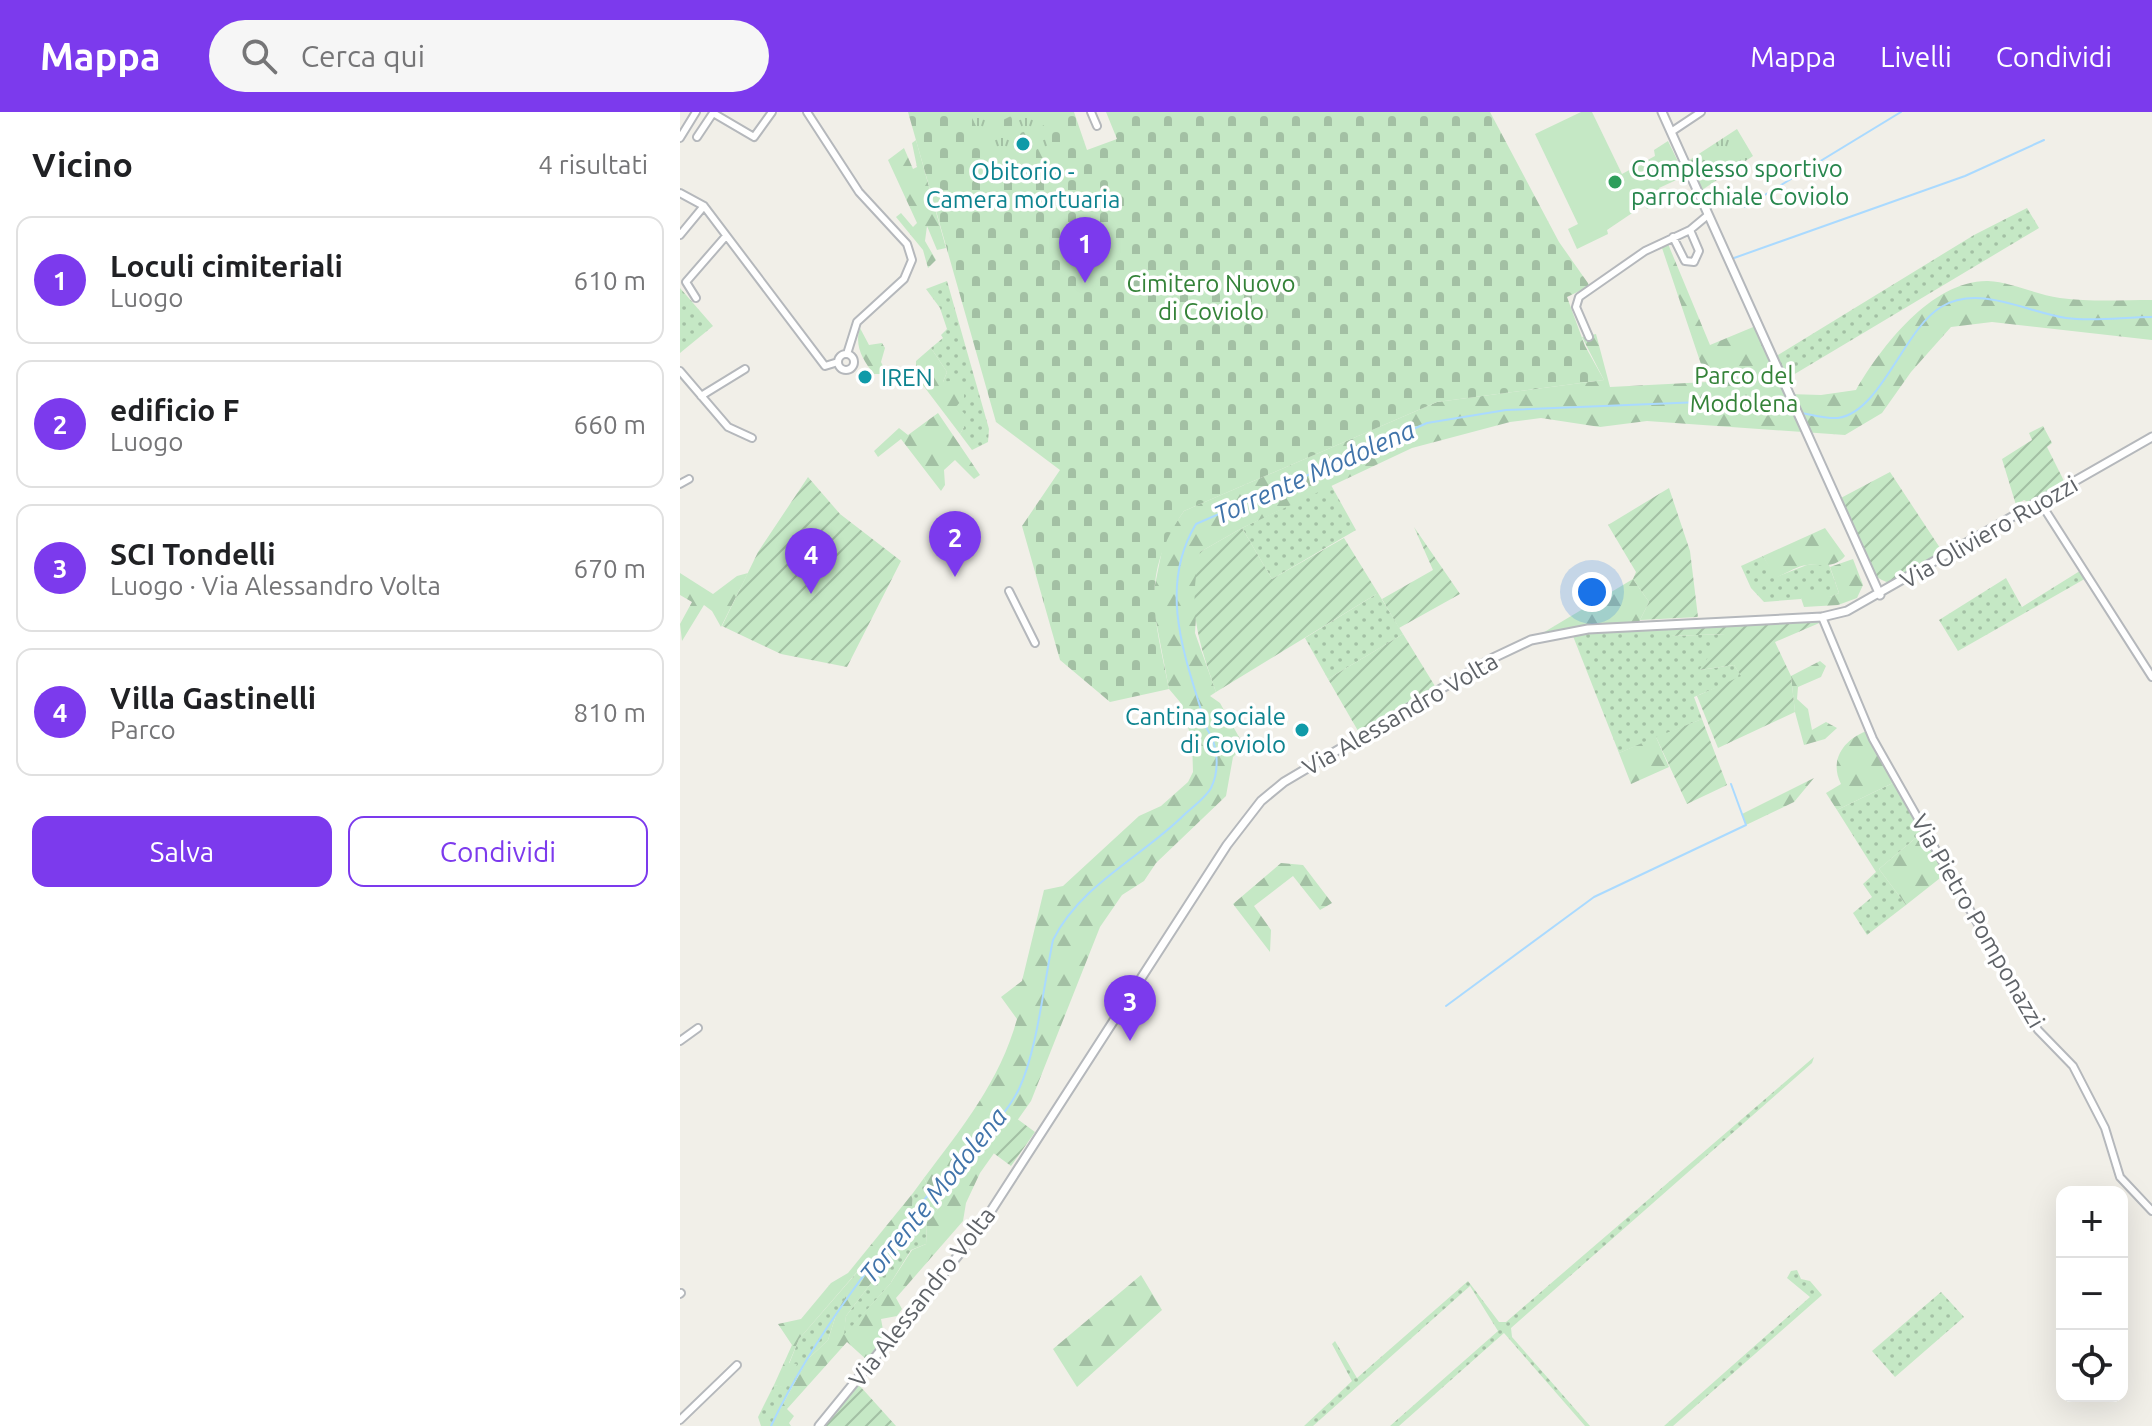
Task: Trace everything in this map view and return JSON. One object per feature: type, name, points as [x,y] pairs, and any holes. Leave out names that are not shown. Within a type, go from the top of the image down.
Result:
[{"type":"street","points":[[680,138],[696,112]]},
{"type":"street","points":[[697,137],[713,113],[754,137],[772,112]]},
{"type":"street","points":[[680,193],[704,206],[825,366],[838,362],[847,354],[857,322],[904,279],[912,260],[907,244],[859,192],[807,112]]},
{"type":"street","points":[[1091,112],[1097,126]]},
{"type":"street","points":[[1662,112],[1880,595]]},
{"type":"street","points":[[1671,132],[1701,112]]},
{"type":"street","points":[[680,235],[704,206]]},
{"type":"street","points":[[1589,337],[1577,313],[1577,299],[1645,251],[1690,230],[1708,215]]},
{"type":"street","points":[[1673,237],[1683,258],[1694,262],[1699,251],[1690,230]]},
{"type":"street","points":[[696,298],[686,282],[726,236]]},
{"type":"street","points":[[838,362],[843,371],[853,368],[854,359],[847,354]]},
{"type":"street","points":[[701,396],[745,369]]},
{"type":"street","points":[[680,371],[728,427],[752,438]]},
{"type":"street","name":"Via Oliviero Ruozzi","points":[[1822,617],[1847,611],[1880,595],[2152,437]]},
{"type":"street","points":[[680,484],[689,479]]},
{"type":"street","points":[[2040,502],[2152,677]]},
{"type":"street","points":[[1009,591],[1035,643]]},
{"type":"street","name":"Via Alessandro Volta","points":[[819,1426],[968,1246],[1073,1085],[1090,1048],[1106,1032],[1227,845],[1261,801],[1301,771],[1493,658],[1531,640],[1571,631],[1822,617]]},
{"type":"street","name":"Via Pietro Pomponazzi","points":[[1822,617],[1873,739],[2038,1030],[2073,1066],[2105,1128],[2120,1177],[2152,1211]]},
{"type":"street","points":[[680,1041],[698,1028]]},
{"type":"street","points":[[680,1420],[737,1365]]},
{"type":"green space","name":"Cimitero Nuovo di Coviolo","points":[[908,112],[1074,112],[1087,150],[1117,139],[1106,112],[1490,112],[1559,242],[1590,286],[1567,297],[1585,346],[1604,380],[1437,402],[1184,511],[1161,556],[1154,598],[1169,689],[1110,702],[1060,660],[1022,526],[1060,470],[996,422]]},
{"type":"green space","points":[[972,112],[1071,113],[1040,127],[1056,160],[1045,163],[1038,149],[1033,150],[1015,114],[1001,121],[1018,157],[1010,162],[1018,175],[1003,181],[971,116]]},
{"type":"green space","name":"Complesso sportivo parrocchiale Coviolo","points":[[1581,112],[1592,112],[1622,174],[1655,156],[1654,150],[1668,141],[1685,176],[1659,188],[1664,200],[1647,209],[1644,205],[1607,230],[1608,234],[1577,249],[1568,229],[1578,224],[1535,134]]},
{"type":"green space","points":[[1737,129],[1753,156],[1702,190],[1688,161]]},
{"type":"green space","points":[[916,140],[946,248],[937,250],[927,226],[925,241],[936,260],[928,268],[923,250],[896,217],[901,213],[913,227],[917,223],[888,160],[904,148],[913,169],[917,167],[912,143]]},
{"type":"green space","points":[[2027,208],[2039,228],[1783,381],[1773,358],[1974,235]]},
{"type":"green space","name":"Parco del Modolena","points":[[1666,239],[1710,345],[1758,325],[1789,394],[1821,395],[1856,390],[1879,355],[1910,319],[1947,292],[1967,284],[1997,282],[2071,299],[2152,300],[2152,340],[1992,322],[1951,327],[1911,372],[1882,413],[1845,435],[1647,421],[1600,427],[1541,418],[1510,422],[1412,448],[1242,528],[1200,552],[1195,633],[1216,692],[1210,696],[1220,703],[1244,746],[1233,757],[1226,796],[1156,863],[1144,881],[1122,895],[1100,927],[1031,1101],[980,1173],[966,1203],[963,1221],[896,1298],[902,1309],[897,1316],[881,1319],[884,1335],[868,1361],[847,1342],[787,1409],[794,1416],[789,1423],[791,1426],[771,1426],[807,1360],[828,1340],[837,1312],[863,1265],[799,1339],[789,1363],[797,1364],[786,1388],[774,1385],[792,1345],[778,1324],[801,1319],[831,1283],[848,1273],[913,1193],[910,1232],[846,1316],[844,1335],[890,1284],[912,1250],[926,1244],[927,1222],[938,1209],[924,1178],[978,1103],[1010,1042],[1017,1019],[1001,997],[1022,981],[1044,890],[1063,886],[1139,816],[1161,806],[1188,782],[1193,772],[1192,740],[1180,702],[1169,689],[1152,600],[1164,540],[1184,511],[1437,402],[1604,380],[1582,337],[1596,334],[1610,387],[1707,382],[1660,242]]},
{"type":"green space","points":[[947,281],[989,429],[988,442],[972,450],[960,434],[964,427],[943,382],[947,372],[931,348],[943,338],[941,335],[947,329],[940,308],[926,289]]},
{"type":"green space","points":[[680,288],[713,326],[680,353]]},
{"type":"green space","points":[[860,328],[869,345],[882,343],[885,348],[881,362],[887,374],[874,374],[863,358],[858,341]]},
{"type":"green space","points":[[931,348],[947,372],[943,382],[956,380],[964,388],[964,399],[956,406],[964,413],[964,427],[960,434],[916,376],[916,361]]},
{"type":"green space","points":[[938,413],[980,475],[974,479],[955,460],[944,470],[945,485],[941,491],[901,439],[878,457],[874,451],[899,428],[908,435]]},
{"type":"green space","points":[[2043,426],[2052,443],[2047,447],[2064,481],[2028,502],[2024,500],[2016,505],[2002,459],[2032,440],[2029,433]]},
{"type":"green space","points":[[1890,472],[1946,557],[1891,583],[1872,572],[1864,562],[1837,500]]},
{"type":"green space","points":[[808,477],[840,514],[901,561],[847,667],[781,654],[722,626],[758,552]]},
{"type":"green space","points":[[1331,485],[1356,530],[1272,579],[1242,528]]},
{"type":"green space","points":[[1669,488],[1690,551],[1698,617],[1640,620],[1649,602],[1633,579],[1636,572],[1608,525]]},
{"type":"green space","points":[[1414,527],[1460,594],[1399,628],[1382,599],[1433,570]]},
{"type":"green space","points":[[1242,528],[1272,579],[1344,538],[1378,593],[1216,692],[1196,624],[1196,573],[1200,552]]},
{"type":"green space","points":[[1825,528],[1845,556],[1841,560],[1795,568],[1775,578],[1763,556]]},
{"type":"green space","points":[[1763,556],[1776,577],[1807,565],[1829,565],[1839,593],[1830,597],[1801,595],[1801,599],[1764,602],[1751,588],[1741,566]]},
{"type":"green space","points":[[1853,559],[1863,585],[1857,598],[1838,605],[1804,607],[1800,595],[1814,590],[1830,597],[1839,593],[1830,567]]},
{"type":"green space","points":[[2083,569],[2088,577],[1958,651],[1939,620],[2006,578],[2022,607]]},
{"type":"green space","points":[[680,573],[713,594],[737,576],[748,573],[721,627],[712,611],[704,605],[682,641],[680,624],[692,602],[680,595]]},
{"type":"green space","points":[[1633,579],[1649,602],[1637,626],[1571,631],[1531,640]]},
{"type":"green space","points":[[1378,593],[1403,634],[1328,679],[1305,638]]},
{"type":"green space","points":[[1822,617],[1824,621],[1775,642],[1791,676],[1795,712],[1718,748],[1697,696],[1741,676],[1734,665],[1699,670],[1725,634],[1670,636],[1668,630]]},
{"type":"green space","points":[[1666,625],[1671,636],[1726,634],[1700,670],[1734,665],[1742,677],[1694,697],[1702,719],[1619,753],[1571,631]]},
{"type":"green space","points":[[1403,634],[1438,691],[1361,736],[1328,679]]},
{"type":"green space","points":[[1820,661],[1826,666],[1821,677],[1798,687],[1797,699],[1808,709],[1812,730],[1826,722],[1837,728],[1825,739],[1804,745],[1795,712],[1791,676]]},
{"type":"green space","points":[[1702,719],[1727,785],[1687,804],[1656,737]]},
{"type":"green space","points":[[1869,730],[1897,781],[1837,810],[1826,793],[1841,784],[1838,758],[1853,738]]},
{"type":"green space","points":[[1656,737],[1669,767],[1631,784],[1619,753]]},
{"type":"green space","points":[[1814,778],[1794,802],[1746,825],[1742,814]]},
{"type":"green space","points":[[1897,781],[1925,830],[1879,869],[1906,905],[1867,935],[1853,913],[1872,897],[1863,884],[1876,872],[1837,810]]},
{"type":"green space","points":[[1925,830],[1949,871],[1906,905],[1879,869]]},
{"type":"green space","points":[[1281,863],[1303,865],[1332,903],[1320,910],[1293,876],[1254,906],[1271,930],[1270,952],[1233,904]]},
{"type":"green space","points":[[1814,1057],[1812,1063],[1511,1328],[1512,1337],[1590,1426],[1585,1426],[1504,1333],[1399,1426],[1390,1426],[1498,1331],[1470,1286],[1313,1426],[1304,1426],[1352,1381],[1332,1344],[1335,1341],[1357,1378],[1468,1281],[1499,1322],[1506,1322]]},
{"type":"green space","points":[[1016,1118],[1035,1132],[1011,1166],[992,1152]]},
{"type":"green space","points":[[924,1178],[938,1209],[927,1222],[926,1244],[911,1250],[890,1284],[843,1337],[846,1316],[910,1232],[913,1193]]},
{"type":"green space","points":[[866,1262],[837,1312],[828,1340],[807,1360],[771,1426],[761,1426],[758,1417],[774,1385],[785,1387],[796,1364],[789,1364],[799,1339]]},
{"type":"green space","points":[[1797,1270],[1801,1279],[1810,1281],[1822,1295],[1673,1426],[1664,1426],[1810,1297],[1787,1278],[1791,1271]]},
{"type":"green space","points":[[1141,1275],[1162,1310],[1077,1387],[1053,1349]]},
{"type":"green space","points":[[1941,1292],[1964,1317],[1895,1377],[1872,1351]]},
{"type":"green space","points":[[859,1385],[896,1426],[825,1426]]},
{"type":"waterway","points":[[1745,207],[1901,112]]},
{"type":"waterway","points":[[1734,258],[1965,176],[2044,140]]},
{"type":"waterway","name":"Torrente Modolena","points":[[1802,413],[1838,418],[1853,412],[1880,386],[1928,318],[1941,307],[1956,301],[1987,299],[2076,319],[2152,317]]},
{"type":"waterway","name":"Torrente Modolena","points":[[771,1426],[808,1358],[851,1293],[923,1201],[996,1123],[1019,1089],[1031,1056],[1053,940],[1065,920],[1096,887],[1168,829],[1211,788],[1217,766],[1215,750],[1184,652],[1177,600],[1178,574],[1184,549],[1196,524],[1427,423],[1506,410],[1701,402],[1741,402],[1796,412]]},
{"type":"waterway","points":[[1446,1006],[1594,897],[1746,825],[1731,784]]},
{"type":"place","name":"Obitorio - Camera mortuaria","points":[[1023,144]]},
{"type":"place","name":"Complesso sportivo parrocchiale Coviolo","points":[[1615,182]]},
{"type":"place","name":"Loculi cimiteriali","points":[[1085,283]]},
{"type":"place","name":"IREN","points":[[865,377]]},
{"type":"place","name":"edificio F","points":[[955,577]]},
{"type":"place","name":"Villa Gastinelli","points":[[811,594]]},
{"type":"place","name":"Cantina sociale di Coviolo","points":[[1302,730]]},
{"type":"place","name":"SCI Tondelli","points":[[1130,1041]]}]
